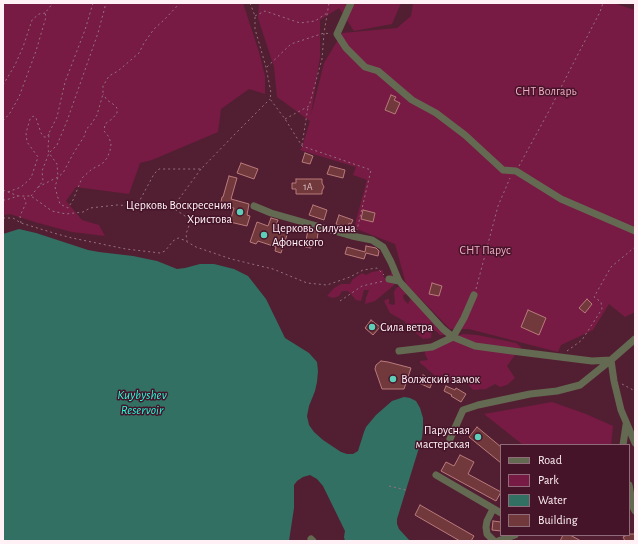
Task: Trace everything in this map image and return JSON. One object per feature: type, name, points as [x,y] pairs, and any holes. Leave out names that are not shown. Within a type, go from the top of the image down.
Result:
[{"type":"street","points":[[351,3],[337,34],[346,48],[365,67],[378,71],[412,100],[436,113],[465,135],[503,170],[516,171],[561,199],[635,231]]},
{"type":"street","points":[[254,206],[271,213],[372,240],[383,247],[399,281],[453,338],[475,346],[592,361],[611,360]]},
{"type":"street","points":[[389,280],[399,281]]},
{"type":"street","points":[[399,351],[432,347],[453,338],[474,296]]},
{"type":"street","points":[[450,439],[463,410],[478,405],[530,394],[557,391],[580,385],[635,339]]},
{"type":"street","points":[[611,360],[614,381],[622,410],[635,443]]},
{"type":"street","points":[[623,444],[626,422]]},
{"type":"street","points":[[436,475],[500,512]]},
{"type":"street","points":[[630,490],[635,511]]},
{"type":"street","points":[[493,509],[487,521],[486,527],[487,534],[494,541]]},
{"type":"street","points":[[498,541],[512,536]]},
{"type":"path","points":[[3,85],[15,65],[32,20],[39,14],[45,13],[53,3]]},
{"type":"path","points":[[8,192],[22,187],[31,178],[38,157],[27,142],[26,133],[30,119],[33,116],[36,118],[41,133],[44,137],[46,137],[57,117],[65,82],[85,30],[93,3]]},
{"type":"path","points":[[48,153],[57,145],[67,121],[98,33],[106,3]]},
{"type":"path","points":[[38,187],[63,173],[85,135],[86,129],[90,126],[97,115],[103,94],[103,86],[109,76],[118,71],[138,53],[154,29],[180,3]]},
{"type":"path","points":[[173,208],[201,169],[270,99],[271,93],[266,67],[255,29],[255,16],[250,3]]},
{"type":"path","points":[[302,146],[308,106],[322,59],[324,33],[329,3]]},
{"type":"path","points":[[474,296],[498,206],[510,176],[516,171],[550,109],[600,12],[603,3]]},
{"type":"path","points":[[255,16],[266,11],[300,23],[314,21],[327,13]]},
{"type":"path","points":[[3,121],[10,113],[19,97],[36,51],[46,17],[45,13]]},
{"type":"path","points":[[266,67],[290,44],[324,33],[337,34]]},
{"type":"path","points":[[48,153],[57,164],[58,177],[55,187],[60,204],[68,208],[82,178],[92,169],[102,164],[110,151],[111,144],[109,137],[104,131],[106,124],[117,113],[117,108],[114,104],[107,100],[103,94]]},
{"type":"path","points":[[270,99],[302,146],[371,170],[355,236]]},
{"type":"path","points":[[285,119],[308,106]]},
{"type":"path","points":[[31,196],[43,181],[42,171],[48,153],[49,133]]},
{"type":"path","points":[[132,206],[140,200],[154,174],[160,169],[201,169]]},
{"type":"path","points":[[3,190],[18,196]]},
{"type":"path","points":[[3,200],[18,196],[31,196],[52,211],[66,214],[82,212],[90,208],[117,205],[173,208],[191,220],[186,234],[187,242]]},
{"type":"path","points":[[21,223],[20,216],[26,203],[23,196]]},
{"type":"path","points":[[3,218],[13,218],[21,223],[72,238],[160,253],[178,238],[196,247],[231,260],[273,269],[307,283],[327,285],[350,277],[363,270],[377,268],[389,280]]},
{"type":"path","points":[[558,357],[582,340],[602,309],[601,302],[594,297],[611,266],[635,248]]},
{"type":"path","points":[[340,301],[362,286],[389,280]]},
{"type":"path","points":[[614,381],[635,391]]},
{"type":"path","points":[[389,486],[406,490]]},
{"type":"green space","points":[[3,3],[243,3],[265,76],[265,94],[249,89],[221,109],[218,132],[152,160],[140,163],[129,194],[76,187],[66,201],[82,220],[99,225],[105,236],[72,232],[10,214],[3,215]]},
{"type":"green space","points":[[259,3],[401,3],[392,24],[354,31],[339,8],[320,20],[320,57],[311,115],[324,63],[342,33],[397,28],[411,16],[413,3],[608,3],[635,10],[635,312],[625,317],[609,304],[593,330],[561,345],[558,352],[469,329],[450,329],[406,284],[395,244],[354,228],[367,180],[353,175],[356,167],[300,150],[310,121],[277,97],[274,67],[258,18]]},
{"type":"green space","points":[[383,270],[383,276],[388,282],[392,270],[400,277],[393,286],[375,301],[365,304],[369,290],[364,290],[361,301],[356,300],[348,291],[342,291],[339,296],[333,298],[327,296],[334,288],[341,284],[350,284],[353,279],[362,273],[366,275]]},
{"type":"green space","points":[[401,286],[407,294],[403,295],[404,300],[408,304],[411,298],[447,329],[444,335],[440,335],[436,331],[432,330],[431,338],[423,339],[404,321],[390,313],[384,301],[389,299],[389,304],[394,305],[394,292],[396,288]]},
{"type":"green space","points":[[463,334],[477,335],[516,343],[521,347],[507,366],[515,378],[507,385],[500,387],[495,384],[486,389],[473,390],[466,382],[449,382],[435,376],[420,363],[420,361],[428,360],[425,354],[425,344],[441,342],[448,338]]},
{"type":"green space","points":[[552,402],[586,414],[613,426],[611,444],[522,444],[484,414]]},
{"type":"water","name":"Kuybyshev Reservoir","points":[[19,229],[88,250],[157,261],[177,269],[200,264],[214,264],[234,269],[248,276],[266,299],[285,338],[309,353],[317,362],[317,382],[307,416],[309,425],[323,440],[341,452],[353,454],[358,451],[366,427],[376,415],[392,401],[404,397],[416,401],[423,418],[422,438],[397,519],[399,529],[410,541],[345,541],[345,531],[323,486],[317,479],[310,475],[303,477],[294,485],[294,508],[289,541],[3,541],[3,234]]},
{"type":"building","points":[[391,95],[396,97],[394,100],[400,103],[395,114],[385,110]]},
{"type":"building","points":[[305,153],[313,156],[310,164],[302,162]]},
{"type":"building","points":[[241,163],[258,169],[254,179],[237,173]]},
{"type":"building","points":[[330,166],[345,170],[343,178],[327,174]]},
{"type":"building","name":"Церковь Воскресения Христова","points":[[229,176],[237,178],[231,199],[249,204],[247,215],[250,216],[247,226],[230,222],[234,208],[221,202]]},
{"type":"building","points":[[296,179],[322,179],[324,187],[322,194],[296,194],[296,189],[292,189],[292,183],[296,183]]},
{"type":"building","points":[[313,205],[327,210],[324,220],[309,215]]},
{"type":"building","points":[[363,210],[375,213],[373,222],[361,219]]},
{"type":"building","points":[[339,215],[353,220],[351,224],[349,223],[348,228],[336,224]]},
{"type":"building","name":"Церковь Силуана Афонского","points":[[271,218],[278,220],[275,228],[288,232],[281,253],[275,251],[276,247],[258,241],[256,244],[250,242],[257,222],[268,226]]},
{"type":"building","points":[[308,229],[318,232],[317,241],[312,240],[311,248],[305,247]]},
{"type":"building","points":[[366,246],[376,248],[379,251],[378,256],[366,253],[364,259],[345,254],[347,247],[365,252]]},
{"type":"building","points":[[432,283],[442,286],[439,296],[429,294]]},
{"type":"building","points":[[587,299],[592,304],[585,313],[579,308]]},
{"type":"building","points":[[528,310],[546,318],[539,335],[521,327]]},
{"type":"building","name":"Сила ветра","points":[[371,320],[380,327],[373,335],[365,328]]},
{"type":"building","name":"Волжский замок","points":[[381,361],[411,368],[404,389],[382,389],[375,369],[376,365]]},
{"type":"building","points":[[423,375],[433,380],[430,388],[419,383]]},
{"type":"building","points":[[446,386],[455,390],[456,388],[466,394],[461,402],[444,391]]},
{"type":"building","points":[[477,427],[500,446],[500,462],[469,437]]},
{"type":"building","points":[[460,455],[474,462],[468,474],[500,491],[496,501],[441,471],[446,462],[454,466]]},
{"type":"building","points":[[420,505],[474,536],[471,541],[460,541],[415,515]]},
{"type":"building","points":[[493,521],[500,522],[500,531],[492,530]]},
{"type":"building","points":[[630,534],[635,534],[635,541],[625,541],[623,537],[630,536]]},
{"type":"building","points":[[562,536],[572,536],[581,541],[560,541]]},
{"type":"place","name":"Церковь Воскресения Христова","points":[[240,212]]},
{"type":"place","name":"Церковь Силуана Афонского","points":[[264,235]]},
{"type":"place","name":"Сила ветра","points":[[372,327]]},
{"type":"place","name":"Волжский замок","points":[[393,379]]},
{"type":"place","name":"Парусная мастерская","points":[[478,437]]},
{"type":"park label","name":"СНТ Волгарь","points":[[546,91]]},
{"type":"park label","name":"СНТ Парус","points":[[485,250]]}]
